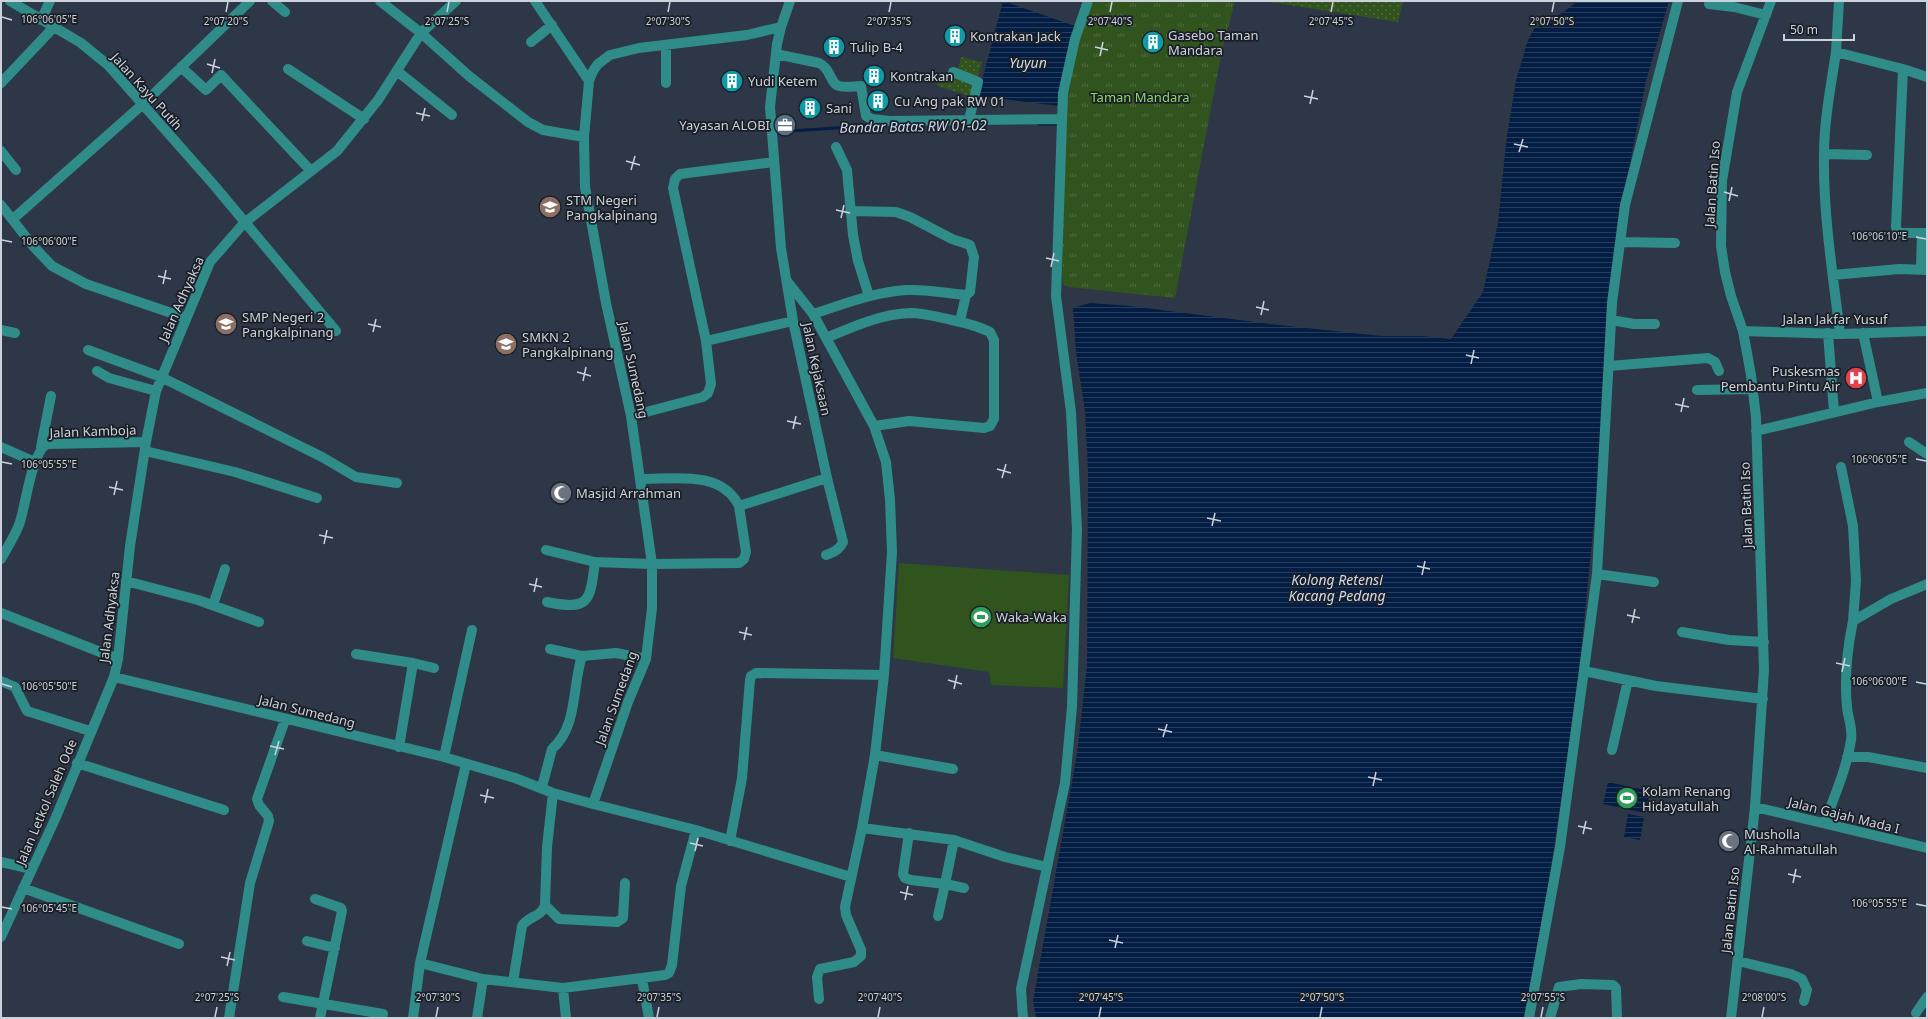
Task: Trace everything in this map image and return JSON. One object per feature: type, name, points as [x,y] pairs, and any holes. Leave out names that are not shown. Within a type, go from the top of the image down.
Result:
[{"type":"street","name":"Jalan Kayu Putih","points":[[10,1],[98,55],[143,104],[336,331]]},
{"type":"street","points":[[41,20],[50,1]]},
{"type":"street","points":[[13,219],[143,104],[250,1]]},
{"type":"street","points":[[272,1],[286,12]]},
{"type":"street","points":[[380,1],[421,33],[469,76],[528,122],[543,130],[584,137]]},
{"type":"street","name":"Jalan Adhyaksa","points":[[114,677],[118,659],[126,581],[145,446],[156,391],[210,262],[244,223],[337,151],[364,119],[421,33],[456,1]]},
{"type":"street","points":[[535,1],[552,24],[589,81]]},
{"type":"street","points":[[781,27],[790,1]]},
{"type":"street","points":[[1023,1018],[1022,989],[1065,783],[1072,707],[1077,530],[1071,412],[1056,296],[1063,93],[1068,65],[1088,1]]},
{"type":"street","points":[[1529,1018],[1560,847],[1597,574],[1611,320],[1625,205],[1678,1]]},
{"type":"street","name":"Jalan Batin Iso","points":[[1731,1018],[1755,807],[1763,699],[1764,642],[1753,389],[1743,331],[1731,296],[1722,253],[1722,181],[1736,92],[1771,1]]},
{"type":"street","points":[[1839,1],[1836,52],[1825,128],[1824,154],[1826,216],[1840,334]]},
{"type":"street","points":[[1709,4],[1734,7],[1766,15]]},
{"type":"street","points":[[531,42],[552,24]]},
{"type":"street","points":[[1,83],[54,27]]},
{"type":"street","name":"Jalan Sumedang","points":[[114,677],[444,758],[542,787],[553,793],[593,804],[628,702],[646,659],[652,608],[652,564],[641,480],[630,416],[606,303],[585,187],[584,137],[589,81],[598,64],[610,55],[640,48],[747,35],[781,27]]},
{"type":"street","name":"Jalan Kejaksaan","points":[[781,27],[776,54],[770,107],[780,240],[785,279],[793,321],[827,478],[843,542],[840,548],[826,555]]},
{"type":"street","points":[[666,45],[666,83]]},
{"type":"street","points":[[1836,52],[1903,69],[1927,77]]},
{"type":"street","points":[[776,54],[819,63],[825,66],[835,84],[840,86],[861,86],[866,116],[872,120],[1061,119]]},
{"type":"street","points":[[181,67],[206,90],[221,75],[311,171]]},
{"type":"street","points":[[288,69],[364,119]]},
{"type":"street","points":[[1833,275],[1899,269],[1924,270],[1924,233],[1901,233],[1898,232],[1896,227],[1903,69]]},
{"type":"street","points":[[397,71],[452,115]]},
{"type":"street","points":[[953,72],[978,82],[969,120]]},
{"type":"street","points":[[836,147],[847,170],[850,211],[858,261],[869,296]]},
{"type":"street","points":[[1,151],[16,170]]},
{"type":"street","points":[[1824,154],[1867,155]]},
{"type":"street","points":[[630,416],[703,397],[708,393],[711,384],[706,341],[673,188],[674,179],[680,174],[774,162]]},
{"type":"street","points":[[1,205],[33,246],[52,266],[86,284],[186,318]]},
{"type":"street","points":[[850,211],[896,212],[910,217],[946,236],[970,245],[974,257],[970,292],[966,295],[960,321]]},
{"type":"street","points":[[1620,242],[1675,243]]},
{"type":"street","points":[[785,279],[814,314],[874,426],[886,462],[892,521],[892,552],[884,675],[875,755],[845,910],[861,950],[861,956],[854,962],[820,969],[817,977],[819,999]]},
{"type":"street","points":[[814,314],[869,296],[890,292],[909,290],[966,295]]},
{"type":"street","points":[[826,338],[870,322],[909,313],[932,315],[960,321],[990,332],[994,340],[994,419],[990,426],[984,428],[910,421],[874,426]]},
{"type":"street","points":[[1611,320],[1634,324],[1655,324]]},
{"type":"street","points":[[706,341],[793,321]]},
{"type":"street","points":[[1,330],[15,333]]},
{"type":"street","name":"Jalan Jakfar Yusuf","points":[[1743,331],[1840,334],[1927,331]]},
{"type":"street","points":[[1828,333],[1834,412]]},
{"type":"street","points":[[1863,333],[1878,402]]},
{"type":"street","points":[[88,350],[161,377],[328,460],[348,474],[365,479],[396,483]]},
{"type":"street","points":[[1609,366],[1708,358],[1716,362],[1718,371]]},
{"type":"street","points":[[97,371],[109,378],[156,391]]},
{"type":"street","points":[[1697,390],[1753,389]]},
{"type":"street","points":[[1756,431],[1878,402],[1927,393]]},
{"type":"street","points":[[41,447],[52,396]]},
{"type":"street","points":[[1909,442],[1927,454]]},
{"type":"street","name":"Jalan Kamboja","points":[[1,559],[19,525],[35,462],[41,447],[47,444],[145,446],[317,498]]},
{"type":"street","points":[[1,447],[35,462]]},
{"type":"street","points":[[1825,823],[1847,757],[1851,739],[1845,673],[1854,621],[1856,581],[1853,526],[1841,467]]},
{"type":"street","points":[[546,550],[595,562],[652,564],[739,563],[744,559],[746,552],[739,506],[734,495],[710,480],[696,478],[641,480]]},
{"type":"street","points":[[739,506],[827,478]]},
{"type":"street","points":[[547,602],[565,606],[579,606],[584,602],[589,597],[592,587],[595,562]]},
{"type":"street","points":[[213,605],[225,569]]},
{"type":"street","points":[[1597,574],[1654,582]]},
{"type":"street","points":[[126,581],[213,605],[259,622]]},
{"type":"street","points":[[1854,621],[1891,600],[1927,584]]},
{"type":"street","points":[[1,613],[118,659]]},
{"type":"street","points":[[444,758],[472,630]]},
{"type":"street","points":[[1682,632],[1729,640],[1764,642]]},
{"type":"street","points":[[550,649],[582,656],[616,653],[646,659]]},
{"type":"street","points":[[356,654],[414,663],[434,668]]},
{"type":"street","points":[[542,787],[552,749],[558,744],[568,727],[582,656]]},
{"type":"street","points":[[399,747],[414,663]]},
{"type":"street","points":[[1584,671],[1693,691],[1763,699]]},
{"type":"street","points":[[730,841],[742,778],[751,676],[756,673],[884,675]]},
{"type":"street","name":"Jalan Letkol Saleh Ode","points":[[1,937],[56,817],[90,731],[114,677]]},
{"type":"street","points":[[1612,750],[1628,680]]},
{"type":"street","points":[[1,681],[15,688],[27,711],[90,731]]},
{"type":"street","points":[[229,1018],[250,883],[269,821],[268,816],[259,805],[257,799],[285,720]]},
{"type":"street","points":[[875,755],[953,769]]},
{"type":"street","points":[[1847,757],[1868,757],[1927,768]]},
{"type":"street","points":[[77,763],[224,810]]},
{"type":"street","points":[[413,1018],[420,963],[466,764]]},
{"type":"street","points":[[513,982],[522,926],[527,920],[542,912],[545,905],[547,847],[553,793]]},
{"type":"street","points":[[593,804],[696,830],[851,877]]},
{"type":"street","name":"Jalan Gajah Mada I","points":[[1755,807],[1927,848]]},
{"type":"street","points":[[862,828],[954,840],[1005,857],[1047,867]]},
{"type":"street","points":[[420,963],[483,979],[563,988],[665,976],[670,970],[681,886],[696,830]]},
{"type":"street","points":[[909,833],[903,874],[905,878],[964,888]]},
{"type":"street","points":[[938,916],[954,840]]},
{"type":"street","points":[[1,862],[32,869]]},
{"type":"street","points":[[545,905],[559,920],[617,922],[623,918],[625,883]]},
{"type":"street","points":[[23,888],[179,944]]},
{"type":"street","points":[[315,899],[341,908],[342,911],[320,1018]]},
{"type":"street","points":[[307,941],[335,948]]},
{"type":"street","points":[[1738,961],[1791,974],[1802,979],[1807,990],[1804,1001]]},
{"type":"street","points":[[477,1018],[483,979]]},
{"type":"street","points":[[642,979],[649,1018]]},
{"type":"street","points":[[1550,1018],[1560,987],[1581,984],[1613,985],[1616,988],[1617,1018]]},
{"type":"street","points":[[563,988],[566,1018]]},
{"type":"street","points":[[283,997],[323,1002],[383,1014]]},
{"type":"street","points":[[1916,1013],[1927,997]]},
{"type":"green space","name":"Taman Mandara","points":[[1091,1],[1235,1],[1222,50],[1175,298],[1069,287],[1064,285],[1062,280],[1064,130],[1067,92],[1076,49]]},
{"type":"green space","points":[[1264,1],[1403,1],[1398,22]]},
{"type":"green space","points":[[961,57],[982,62],[977,79],[957,74]]},
{"type":"green space","points":[[939,72],[977,82],[973,97],[937,86]]},
{"type":"green space","name":"Waka-Waka","points":[[899,563],[1069,575],[1063,688],[991,685],[989,672],[893,658]]},
{"type":"water","name":"Yuyun","points":[[1003,1],[1075,26],[1060,106],[978,96]]},
{"type":"water","name":"Kolong Retensi Kacang Pedang","points":[[1578,1],[1669,1],[1646,81],[1622,204],[1597,492],[1576,702],[1545,906],[1525,1018],[1036,1018],[1033,1001],[1077,754],[1087,666],[1088,471],[1085,411],[1076,353],[1073,308],[1090,303],[1131,306],[1270,324],[1381,336],[1422,336],[1451,339],[1483,292],[1498,223],[1506,143],[1516,80],[1528,40],[1534,29],[1562,13]]},
{"type":"water","name":"Kolam Renang Hidayatullah","points":[[1608,782],[1650,791],[1645,813],[1603,804]]},
{"type":"water","name":"Kolam Renang Hidayatullah","points":[[1628,814],[1644,817],[1640,840],[1624,837]]},
{"type":"waterway","name":"Bandar Batas RW 01-02","points":[[1039,124],[1056,124]]},
{"type":"waterway","name":"Bandar Batas RW 01-02","points":[[774,132],[882,125]]},
{"type":"place","name":"Kontrakan Jack","points":[[955,36]]},
{"type":"place","name":"Gasebo Taman Mandara","points":[[1153,42]]},
{"type":"place","name":"Tulip B-4","points":[[834,47]]},
{"type":"place","name":"Kontrakan","points":[[874,76]]},
{"type":"place","name":"Yudi Ketem","points":[[732,81]]},
{"type":"place","name":"Cu Ang pak RW 01","points":[[878,101]]},
{"type":"place","name":"Sani","points":[[810,108]]},
{"type":"place","name":"Yayasan ALOBI","points":[[785,125]]},
{"type":"place","name":"STM Negeri Pangkalpinang","points":[[550,207]]},
{"type":"place","name":"SMP Negeri 2 Pangkalpinang","points":[[226,324]]},
{"type":"place","name":"SMKN 2 Pangkalpinang","points":[[506,344]]},
{"type":"place","name":"Puskesmas Pembantu Pintu Air","points":[[1856,378]]},
{"type":"place","name":"Masjid Arrahman","points":[[561,493]]},
{"type":"place","name":"Waka-Waka","points":[[981,617]]},
{"type":"place","name":"Kolam Renang Hidayatullah","points":[[1627,798]]},
{"type":"place","name":"Musholla Al-Rahmatullah","points":[[1729,841]]}]
